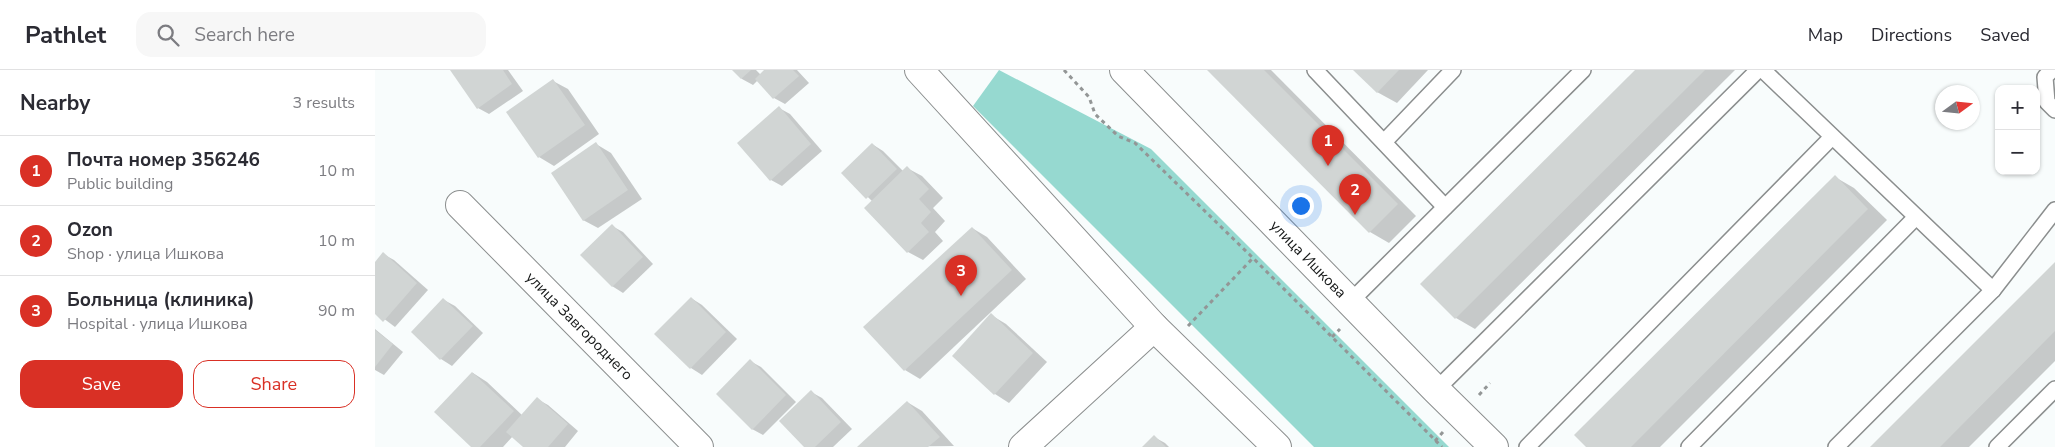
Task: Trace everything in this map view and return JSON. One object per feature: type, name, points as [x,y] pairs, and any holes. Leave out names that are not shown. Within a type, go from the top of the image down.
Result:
[{"type":"street","name":"улица Ишкова","points":[[1124,70],[1494,447]]},
{"type":"street","points":[[925,72],[1154,326],[1277,447]]},
{"type":"street","name":"улица Завгороднего","points":[[460,205],[699,447]]},
{"type":"street","points":[[1023,447],[1154,326]]},
{"type":"lane","points":[[1315,70],[1445,208]]},
{"type":"lane","points":[[1383,142],[1453,70]]},
{"type":"lane","points":[[1350,302],[1583,70]]},
{"type":"lane","points":[[1436,390],[1757,70]]},
{"type":"lane","points":[[1763,70],[1993,290]]},
{"type":"lane","points":[[2052,70],[2045,76],[2047,102],[2055,110]]},
{"type":"lane","points":[[1527,447],[1832,137]]},
{"type":"lane","points":[[1836,447],[1993,290],[2055,210]]},
{"type":"lane","points":[[1689,447],[1916,217]]},
{"type":"lane","points":[[1997,447],[2055,389]]},
{"type":"path","points":[[1064,70],[1089,97],[1095,114],[1118,136],[1135,144],[1253,258],[1441,447]]},
{"type":"path","points":[[1184,330],[1253,258]]},
{"type":"green space","points":[[999,70],[1151,149],[1449,447],[1314,447],[973,106]]},
{"type":"building","points":[[450,70],[503,70],[512,84],[477,109]]},
{"type":"building","points":[[732,70],[751,70],[741,79]]},
{"type":"building","points":[[764,70],[793,70],[799,76],[773,99],[755,79]]},
{"type":"building","points":[[1207,70],[1264,70],[1398,204],[1369,233]]},
{"type":"building","points":[[1353,70],[1399,70],[1377,93]]},
{"type":"building","points":[[1635,70],[1705,70],[1455,319],[1420,284]]},
{"type":"building","points":[[553,79],[585,125],[538,158],[506,112]]},
{"type":"building","points":[[779,106],[811,144],[770,181],[737,143]]},
{"type":"building","points":[[596,142],[628,190],[583,221],[551,173]]},
{"type":"building","points":[[872,143],[897,169],[866,199],[841,173]]},
{"type":"building","points":[[907,166],[929,189],[919,199],[931,212],[921,223],[929,232],[907,253],[864,208]]},
{"type":"building","points":[[1835,175],[1868,209],[1631,447],[1586,447],[1574,435]]},
{"type":"building","points":[[612,224],[643,257],[612,287],[580,255]]},
{"type":"building","points":[[972,227],[1012,270],[904,371],[863,327]]},
{"type":"building","points":[[383,252],[417,283],[383,322],[375,314],[375,262]]},
{"type":"building","points":[[2055,262],[2055,331],[1940,447],[1870,447]]},
{"type":"building","points":[[691,297],[726,332],[690,369],[654,334]]},
{"type":"building","points":[[443,298],[473,326],[440,360],[411,332]]},
{"type":"building","points":[[991,313],[1033,353],[994,395],[952,356]]},
{"type":"building","points":[[375,330],[393,344],[375,367]]},
{"type":"building","points":[[750,359],[786,395],[752,430],[716,394]]},
{"type":"building","points":[[472,372],[514,411],[480,447],[471,447],[434,412]]},
{"type":"building","points":[[811,390],[841,422],[815,447],[804,447],[779,421]]},
{"type":"building","points":[[537,397],[568,424],[548,447],[523,447],[506,432]]},
{"type":"building","points":[[907,401],[940,437],[928,447],[857,447]]},
{"type":"building","points":[[1154,435],[1166,447],[1142,447]]},
{"type":"place","name":"Почта номер 356246","points":[[1328,166]]},
{"type":"place","name":"Ozon","points":[[1355,215]]},
{"type":"place","name":"Больница (клиника)","points":[[961,296]]}]
